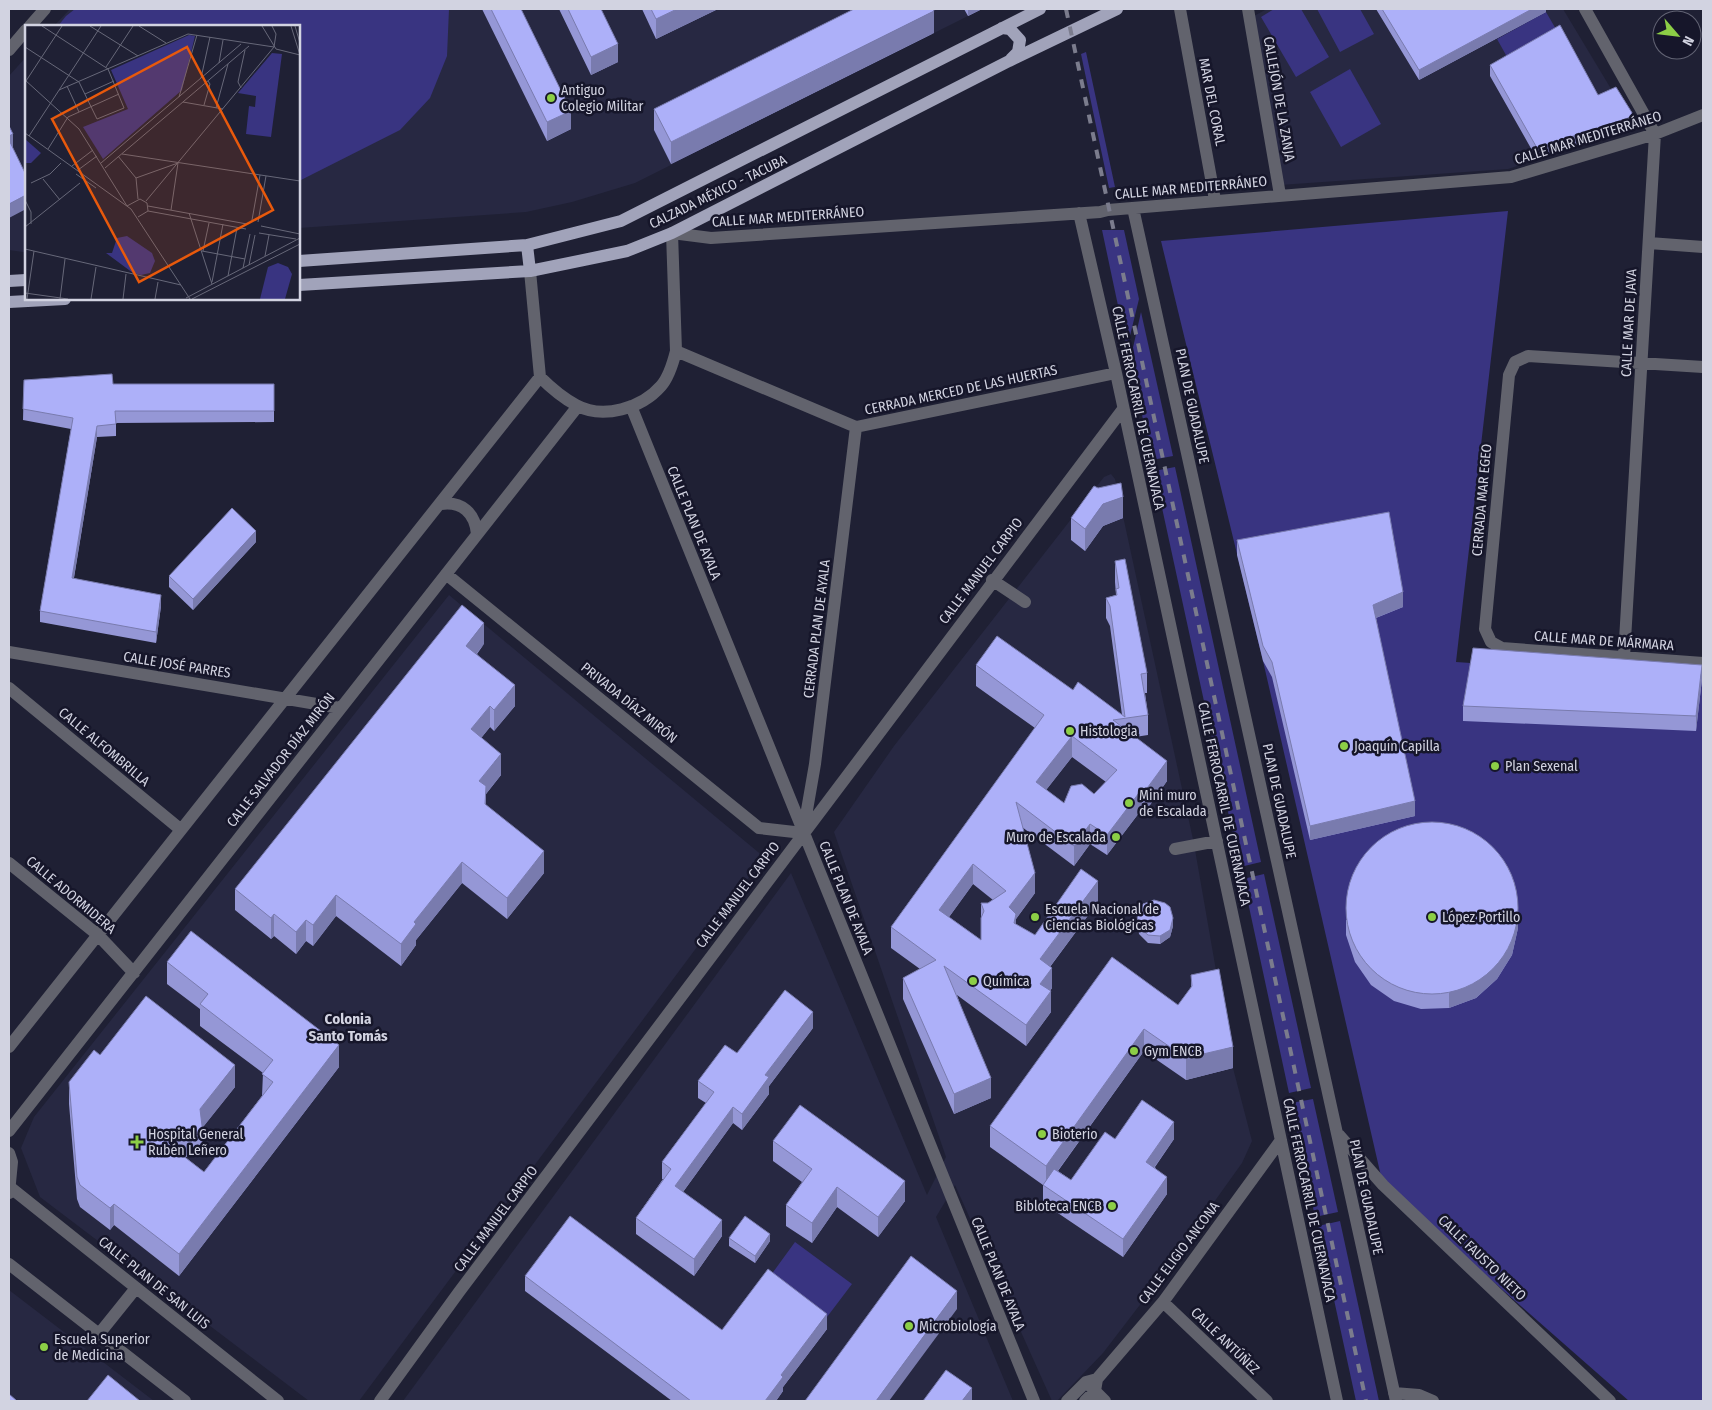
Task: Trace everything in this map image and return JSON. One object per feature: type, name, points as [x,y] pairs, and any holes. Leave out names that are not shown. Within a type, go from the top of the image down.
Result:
[{"type":"main road","name":"CALZADA MÉXICO - TACUBA","points":[[300,261],[527,245],[585,232],[621,221],[656,205],[1040,9]]},
{"type":"main road","name":"CALZADA MÉXICO - TACUBA","points":[[300,285],[530,271],[627,251],[672,233],[1009,61],[1117,9]]},
{"type":"main road","points":[[1002,28],[1010,29],[1020,40],[1018,52],[1009,61]]},
{"type":"main road","points":[[527,245],[530,271]]},
{"type":"main road","points":[[9,281],[25,280]]},
{"type":"main road","points":[[9,302],[46,300]]},
{"type":"street","points":[[31,25],[45,9]]},
{"type":"street","name":"MAR DEL CORAL","points":[[1180,9],[1216,200]]},
{"type":"street","name":"CALLEJÓN DE LA ZANJA","points":[[1248,9],[1280,195]]},
{"type":"street","points":[[1585,9],[1655,134]]},
{"type":"street","points":[[9,50],[25,31]]},
{"type":"street","name":"CALLE MAR MEDITERRÁNEO","points":[[672,233],[711,238],[1079,213],[1216,200],[1511,177],[1655,134],[1703,115]]},
{"type":"street","name":"CALLE MAR DE JAVA","points":[[1624,657],[1655,134]]},
{"type":"street","name":"PLAN DE GUADALUPE","points":[[1133,208],[1395,1397]]},
{"type":"street","name":"CALLE FERROCARRIL DE CUERNAVACA","points":[[1079,213],[1124,408],[1337,1401]]},
{"type":"street","points":[[530,271],[540,377],[556,392],[578,406],[594,411],[612,412],[648,400],[662,385],[676,351],[672,233]]},
{"type":"street","points":[[1649,243],[1703,247]]},
{"type":"street","name":"CERRADA MERCED DE LAS HUERTAS","points":[[676,351],[856,427],[1116,373]]},
{"type":"street","name":"CERRADA MAR EGEO","points":[[1502,648],[1490,642],[1485,629],[1509,375],[1516,362],[1528,356],[1642,364]]},
{"type":"street","points":[[1642,364],[1703,367]]},
{"type":"street","points":[[11,1039],[98,935],[180,829],[441,504],[540,377]]},
{"type":"street","name":"CALLE SALVADOR DÍAZ MIRÓN","points":[[9,1131],[578,406]]},
{"type":"street","name":"CALLE PLAN DE AYALA","points":[[631,406],[1034,1401]]},
{"type":"street","name":"CALLE MANUEL CARPIO","points":[[380,1401],[459,1292],[992,580],[1124,408]]},
{"type":"street","name":"CERRADA PLAN DE AYALA","points":[[803,833],[815,764],[856,427]]},
{"type":"street","points":[[441,504],[450,503],[467,509],[473,516],[477,534]]},
{"type":"street","name":"PRIVADA DÍAZ MIRÓN","points":[[446,574],[759,828],[803,833]]},
{"type":"street","points":[[992,580],[1025,602]]},
{"type":"street","name":"CALLE MAR DE MÁRMARA","points":[[1502,648],[1703,663]]},
{"type":"street","name":"CALLE JOSÉ PARRES","points":[[9,652],[340,708]]},
{"type":"street","name":"CALLE ALFOMBRILLA","points":[[9,688],[180,829]]},
{"type":"street","points":[[1175,849],[1216,841]]},
{"type":"street","name":"CALLE ADORMIDERA","points":[[9,863],[98,935],[134,973]]},
{"type":"street","name":"CALLE FAUSTO NIETO","points":[[1337,1133],[1383,1185],[1610,1401]]},
{"type":"street","name":"CALLE ELIGIO ANCONA","points":[[1067,1401],[1092,1384],[1163,1302],[1281,1140]]},
{"type":"street","points":[[9,1153],[12,1162],[10,1191]]},
{"type":"street","name":"CALLE PLAN DE SAN LUIS","points":[[10,1191],[278,1401]]},
{"type":"street","points":[[9,1264],[185,1401]]},
{"type":"street","points":[[99,1334],[136,1288]]},
{"type":"street","name":"CALLE ANTÚÑEZ","points":[[1163,1302],[1267,1401]]},
{"type":"street","points":[[1092,1384],[1105,1401]]},
{"type":"street","name":"CALLE ELIGIO ANCONA","points":[[1085,1401],[1092,1384]]},
{"type":"street","points":[[1395,1397],[1419,1395],[1433,1401]]},
{"type":"shaded area","name":"Antiguo Colegio Militar","points":[[70,9],[982,9],[635,183],[572,202],[526,212],[300,228],[300,25],[55,25]]},
{"type":"shaded area","points":[[75,9],[449,9],[447,56],[430,98],[400,130],[300,180],[300,25],[59,25]]},
{"type":"shaded area","points":[[1267,9],[1563,9],[1634,127],[1508,169],[1280,185],[1254,16]]},
{"type":"shaded area","points":[[1274,9],[1301,9],[1329,57],[1296,77],[1261,17]]},
{"type":"shaded area","points":[[1317,9],[1360,9],[1374,34],[1340,52]]},
{"type":"shaded area","points":[[1546,12],[1560,36],[1511,64],[1497,39]]},
{"type":"shaded area","points":[[1086,52],[1115,187],[1109,188],[1081,54]]},
{"type":"shaded area","points":[[25,58],[25,252],[9,250],[9,76]]},
{"type":"shaded area","points":[[1350,69],[1381,124],[1341,147],[1310,92]]},
{"type":"shaded area","name":"Plan Sexenal","points":[[1508,211],[1456,662],[1703,679],[1703,1401],[1629,1401],[1383,1185],[1263,661],[1161,241]]},
{"type":"shaded area","points":[[1102,230],[1124,230],[1139,299],[1127,348]]},
{"type":"shaded area","points":[[1141,312],[1173,456],[1152,460],[1130,361]]},
{"type":"shaded area","points":[[1175,467],[1261,862],[1240,867],[1154,471]]},
{"type":"shaded area","name":"Escuela Nacional de Ciencias Biológicas","points":[[1111,474],[1115,479],[1194,844],[1233,1068],[1252,1141],[1242,1163],[1149,1293],[1103,1353],[1057,1401],[1052,1401],[955,1185],[936,1217],[1013,1401],[403,1401],[791,873],[927,1195],[946,1157],[834,832],[894,746],[1104,477]]},
{"type":"shaded area","points":[[449,595],[764,857],[359,1401],[309,1401],[40,1197],[21,1148],[34,1117]]},
{"type":"shaded area","points":[[1264,874],[1311,1088],[1289,1093],[1243,879]]},
{"type":"shaded area","points":[[1313,1099],[1338,1212],[1315,1217],[1291,1103]]},
{"type":"shaded area","points":[[1340,1221],[1379,1401],[1356,1401],[1318,1226]]},
{"type":"shaded area","points":[[795,1242],[852,1284],[827,1317],[771,1275]]},
{"type":"shaded area","name":"Escuela Superior de Medicina","points":[[9,1290],[154,1401],[9,1401]]},
{"type":"building","points":[[491,9],[521,9],[571,111],[547,122]]},
{"type":"building","points":[[568,9],[601,9],[618,44],[591,57]]},
{"type":"building","points":[[651,9],[677,9],[656,19]]},
{"type":"building","points":[[854,9],[933,9],[934,11],[671,142],[654,109]]},
{"type":"building","points":[[1382,9],[1532,9],[1419,70]]},
{"type":"building","points":[[1560,25],[1598,95],[1616,87],[1634,116],[1537,148],[1490,65]]},
{"type":"building","points":[[9,126],[13,134],[9,136]]},
{"type":"building","points":[[9,140],[25,173],[25,196],[9,204]]},
{"type":"building","points":[[112,374],[113,384],[274,384],[274,411],[115,411],[116,424],[97,426],[72,578],[161,595],[156,632],[40,611],[73,418],[23,409],[24,380]]},
{"type":"building","points":[[1121,483],[1123,497],[1103,504],[1085,529],[1071,518],[1094,486],[1098,488]]},
{"type":"building","points":[[232,508],[256,531],[193,599],[169,576]]},
{"type":"building","name":"Joaquín Capilla","points":[[1389,512],[1403,592],[1373,605],[1415,801],[1310,826],[1272,662],[1263,646],[1237,540]]},
{"type":"building","points":[[1125,559],[1147,673],[1141,674],[1148,715],[1113,720],[1167,761],[1145,791],[1142,789],[1107,835],[1090,824],[1074,846],[1016,802],[1035,873],[1009,907],[1016,914],[1014,923],[1035,935],[1081,869],[1098,881],[1040,959],[1052,968],[1040,984],[1051,991],[1026,1025],[944,966],[991,1078],[954,1094],[903,978],[936,960],[891,927],[1044,715],[976,665],[997,636],[1073,690],[1078,682],[1125,717],[1110,606],[1106,598],[1117,595],[1116,589],[1119,588],[1115,561]],"holes":[[[1072,736],[1117,770],[1094,794],[1082,784],[1071,786],[1064,803],[1036,782]],[[973,864],[1006,891],[988,903],[981,903],[984,911],[981,918],[981,940],[939,910]]]},
{"type":"building","points":[[462,605],[484,623],[466,646],[515,685],[494,710],[490,706],[471,729],[501,754],[479,781],[486,786],[485,804],[544,851],[507,898],[462,862],[414,922],[416,924],[401,944],[336,895],[313,925],[306,920],[296,932],[274,914],[271,918],[235,889]]},
{"type":"building","points":[[1473,648],[1702,665],[1696,716],[1463,706]]},
{"type":"building","name":"López Portillo","points":[[1432,822],[1449,824],[1465,829],[1493,847],[1511,875],[1516,891],[1518,908],[1516,925],[1511,941],[1493,969],[1465,987],[1449,992],[1432,994],[1415,992],[1399,987],[1371,969],[1353,941],[1348,925],[1346,908],[1348,891],[1353,875],[1371,847],[1399,829],[1415,824]]},
{"type":"building","points":[[1154,900],[1165,903],[1170,907],[1173,918],[1170,930],[1160,936],[1148,935],[1139,927],[1137,915],[1143,904]]},
{"type":"building","points":[[191,931],[339,1045],[179,1254],[114,1204],[110,1208],[80,1185],[77,1177],[69,1082],[94,1050],[100,1055],[146,996],[235,1065],[200,1109],[203,1134],[160,1138],[204,1172],[273,1082],[262,1074],[273,1060],[200,1004],[208,994],[167,962]]},
{"type":"building","points":[[1112,957],[1178,1005],[1192,986],[1191,975],[1219,969],[1233,1047],[1186,1058],[1144,1029],[1046,1166],[990,1126]]},
{"type":"building","points":[[785,990],[813,1012],[765,1075],[769,1077],[742,1114],[733,1107],[675,1186],[722,1220],[694,1259],[636,1218],[671,1169],[662,1162],[714,1092],[698,1081],[725,1045],[737,1053]]},
{"type":"building","points":[[1142,1100],[1174,1122],[1146,1162],[1167,1177],[1123,1239],[1043,1185],[1054,1169],[1071,1180],[1105,1132],[1115,1139]]},
{"type":"building","points":[[800,1105],[905,1181],[878,1217],[837,1187],[812,1223],[786,1205],[812,1169],[773,1141]]},
{"type":"building","points":[[570,1216],[722,1330],[768,1269],[827,1314],[781,1375],[783,1377],[765,1401],[691,1401],[525,1276]]},
{"type":"building","points":[[745,1216],[770,1234],[755,1256],[729,1238]]},
{"type":"building","name":"Microbiología","points":[[911,1256],[957,1291],[876,1401],[805,1401]]},
{"type":"building","points":[[946,1370],[972,1388],[962,1401],[923,1401]]},
{"type":"building","points":[[108,1375],[140,1401],[87,1401]]},
{"type":"building","points":[[9,1394],[17,1401],[9,1401]]},
{"type":"railway","points":[[1066,9],[1366,1401]]},
{"type":"place","name":"Antiguo Colegio Militar","points":[[551,98]]},
{"type":"place","name":"Histologia","points":[[1070,731]]},
{"type":"place","name":"Joaquín Capilla","points":[[1344,746]]},
{"type":"place","name":"Plan Sexenal","points":[[1495,766]]},
{"type":"place","name":"Mini muro de Escalada","points":[[1129,803]]},
{"type":"place","name":"Muro de Escalada","points":[[1116,837]]},
{"type":"place","name":"Escuela Nacional de Ciencias Biológicas","points":[[1035,917]]},
{"type":"place","name":"López Portillo","points":[[1432,917]]},
{"type":"place","name":"Química","points":[[973,981]]},
{"type":"place","name":"Gym ENCB","points":[[1134,1051]]},
{"type":"place","name":"Bioterio","points":[[1042,1134]]},
{"type":"place","name":"Hospital General Rubén Leñero","points":[[137,1142]]},
{"type":"place","name":"Bibloteca ENCB","points":[[1112,1206]]},
{"type":"place","name":"Microbiología","points":[[909,1326]]},
{"type":"place","name":"Escuela Superior de Medicina","points":[[44,1347]]},
{"type":"district","name":"Colonia Santo Tomás","points":[[348,1028]]}]
